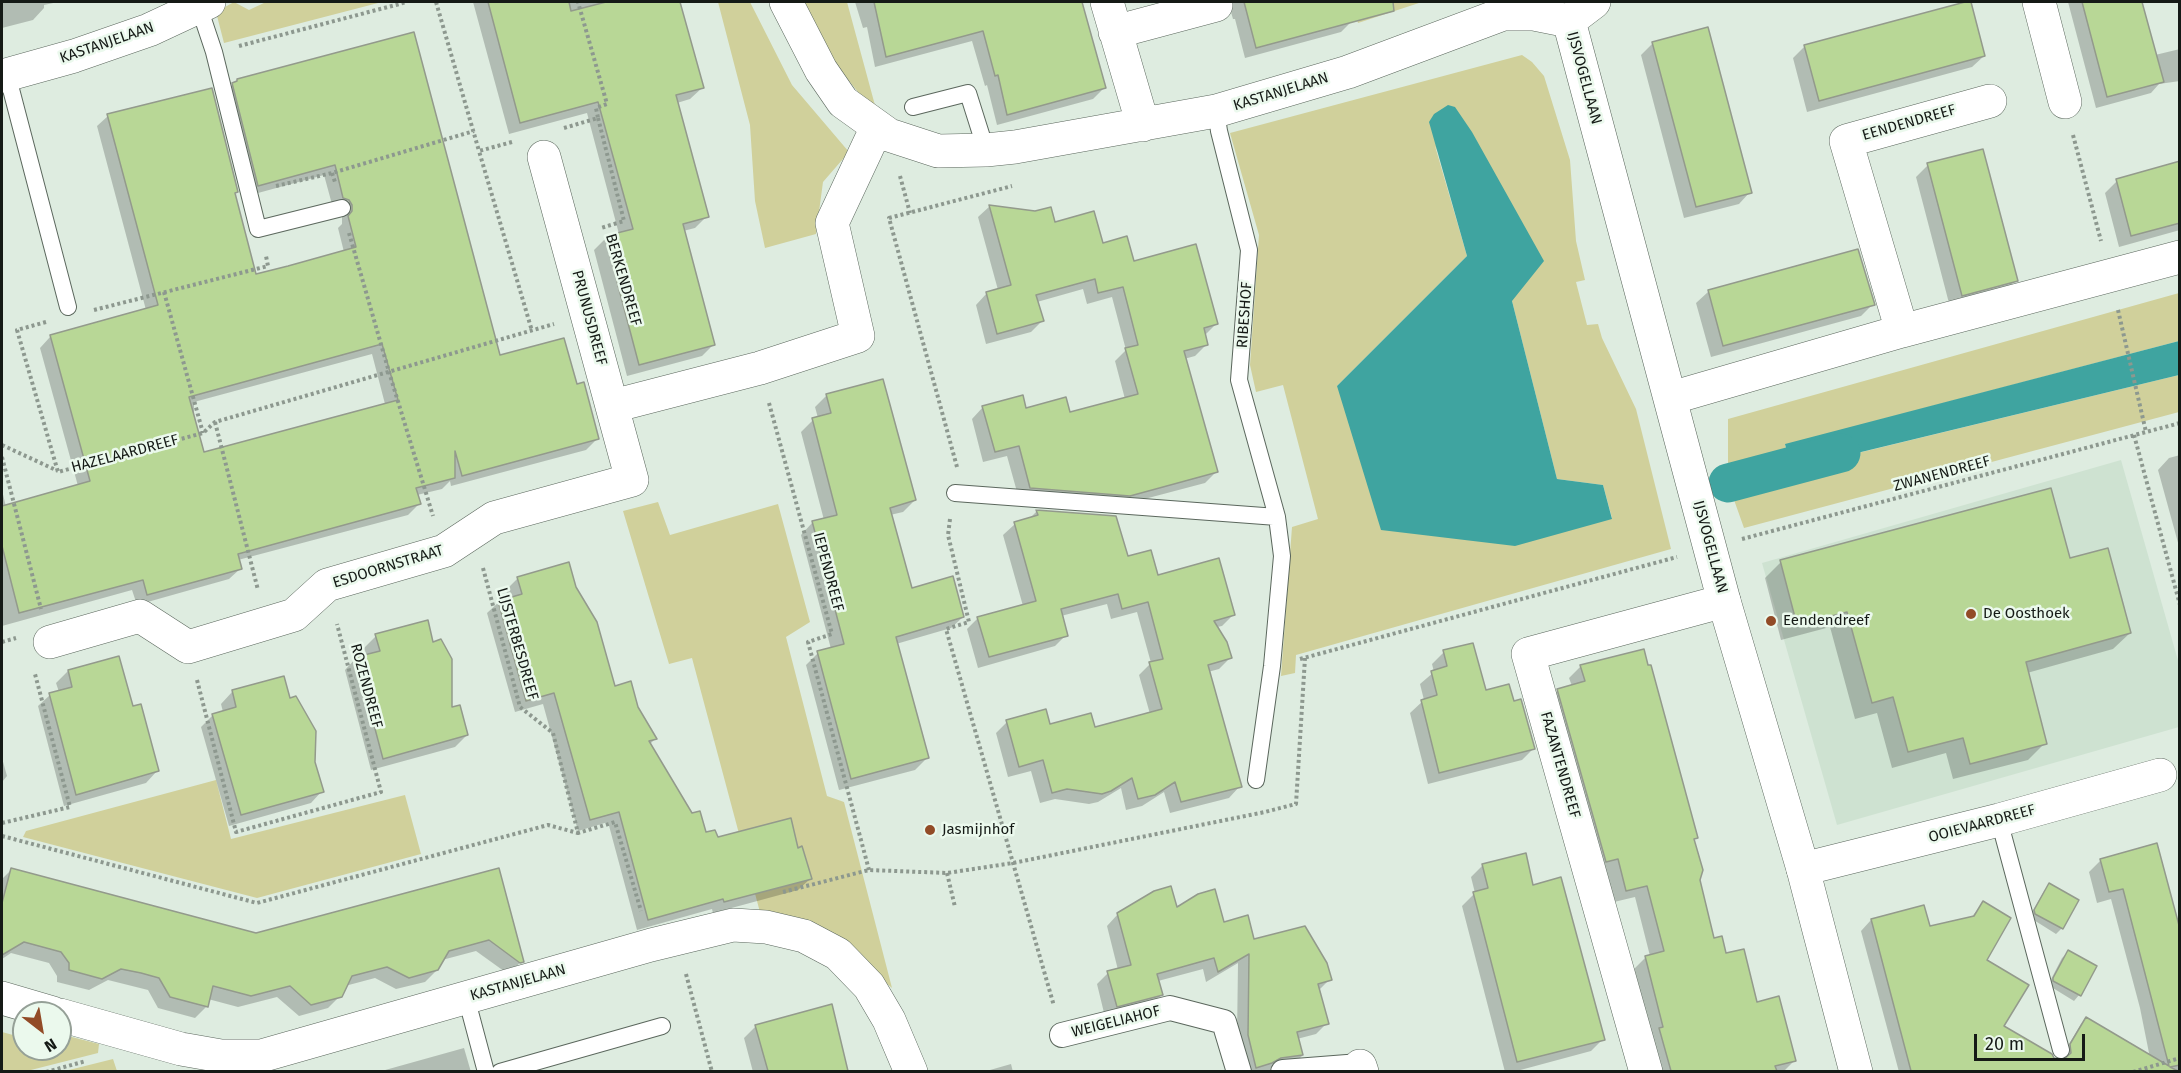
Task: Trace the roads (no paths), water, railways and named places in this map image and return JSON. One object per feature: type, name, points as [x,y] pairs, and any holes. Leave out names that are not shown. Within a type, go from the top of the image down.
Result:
[{"type":"street","name":"KASTANJELAAN","points":[[786,2],[820,70],[843,102],[889,135],[938,151],[986,150],[1216,111],[1348,72],[1501,8],[1534,14],[1581,11]]},
{"type":"street","points":[[2039,2],[2065,102]]},
{"type":"street","name":"KASTANJELAAN","points":[[4,75],[95,49],[148,30],[204,4]]},
{"type":"street","points":[[1143,125],[1111,17],[1216,5]]},
{"type":"street","name":"IJSVOGELLAAN","points":[[1581,11],[1671,398],[1724,601],[1803,869],[1857,1071]]},
{"type":"street","name":"EENDENDREEF","points":[[1902,331],[1846,141],[1990,100]]},
{"type":"street","points":[[613,406],[760,368],[858,336],[832,223],[877,127]]},
{"type":"street","name":"PRUNUSDREEF","points":[[541,146],[632,480]]},
{"type":"street","points":[[1671,398],[1902,331],[2180,257]]},
{"type":"street","name":"ESDOORNSTRAAT","points":[[50,642],[140,616],[188,647],[294,615],[327,585],[444,551],[494,518],[632,480]]},
{"type":"street","name":"FAZANTENDREEF","points":[[1646,1071],[1528,654],[1724,601]]},
{"type":"street","name":"OOIEVAARDREEF","points":[[1803,869],[1999,820],[2160,775]]},
{"type":"street","name":"KASTANJELAAN","points":[[72,1020],[180,1060],[221,1056],[261,1056],[665,942],[733,925],[766,927],[804,936],[838,954],[869,986],[889,1020],[911,1071]]},
{"type":"street","name":"WEIGELIAHOF","points":[[1062,1035],[1170,1008],[1224,1022],[1239,1071]]},
{"type":"street","points":[[1283,1071],[1361,1069]]},
{"type":"lane","points":[[204,4],[258,229],[342,208]]},
{"type":"lane","points":[[4,75],[69,311]]},
{"type":"lane","points":[[913,107],[968,93],[986,150]]},
{"type":"lane","name":"RIBESHOF","points":[[1216,111],[1219,131],[1250,250],[1239,380],[1277,517]]},
{"type":"lane","points":[[955,493],[1277,517],[1282,556],[1272,666],[1256,780]]},
{"type":"lane","points":[[1999,820],[2061,1050]]},
{"type":"lane","points":[[466,997],[486,1071]]},
{"type":"lane","points":[[500,1071],[662,1026]]},
{"type":"water","points":[[1448,105],[1455,107],[1472,132],[1544,261],[1512,301],[1557,479],[1603,485],[1612,519],[1515,546],[1381,530],[1337,386],[1467,256],[1429,122],[1434,114]]},
{"type":"water","points":[[2179,341],[2179,375],[1791,469],[1785,444]]},
{"type":"waterway","points":[[1728,483],[1841,453]]},
{"type":"place","name":"De Oosthoek","points":[[1971,614]]},
{"type":"place","name":"Eendendreef","points":[[1771,621]]},
{"type":"place","name":"Jasmijnhof","points":[[930,830]]}]
